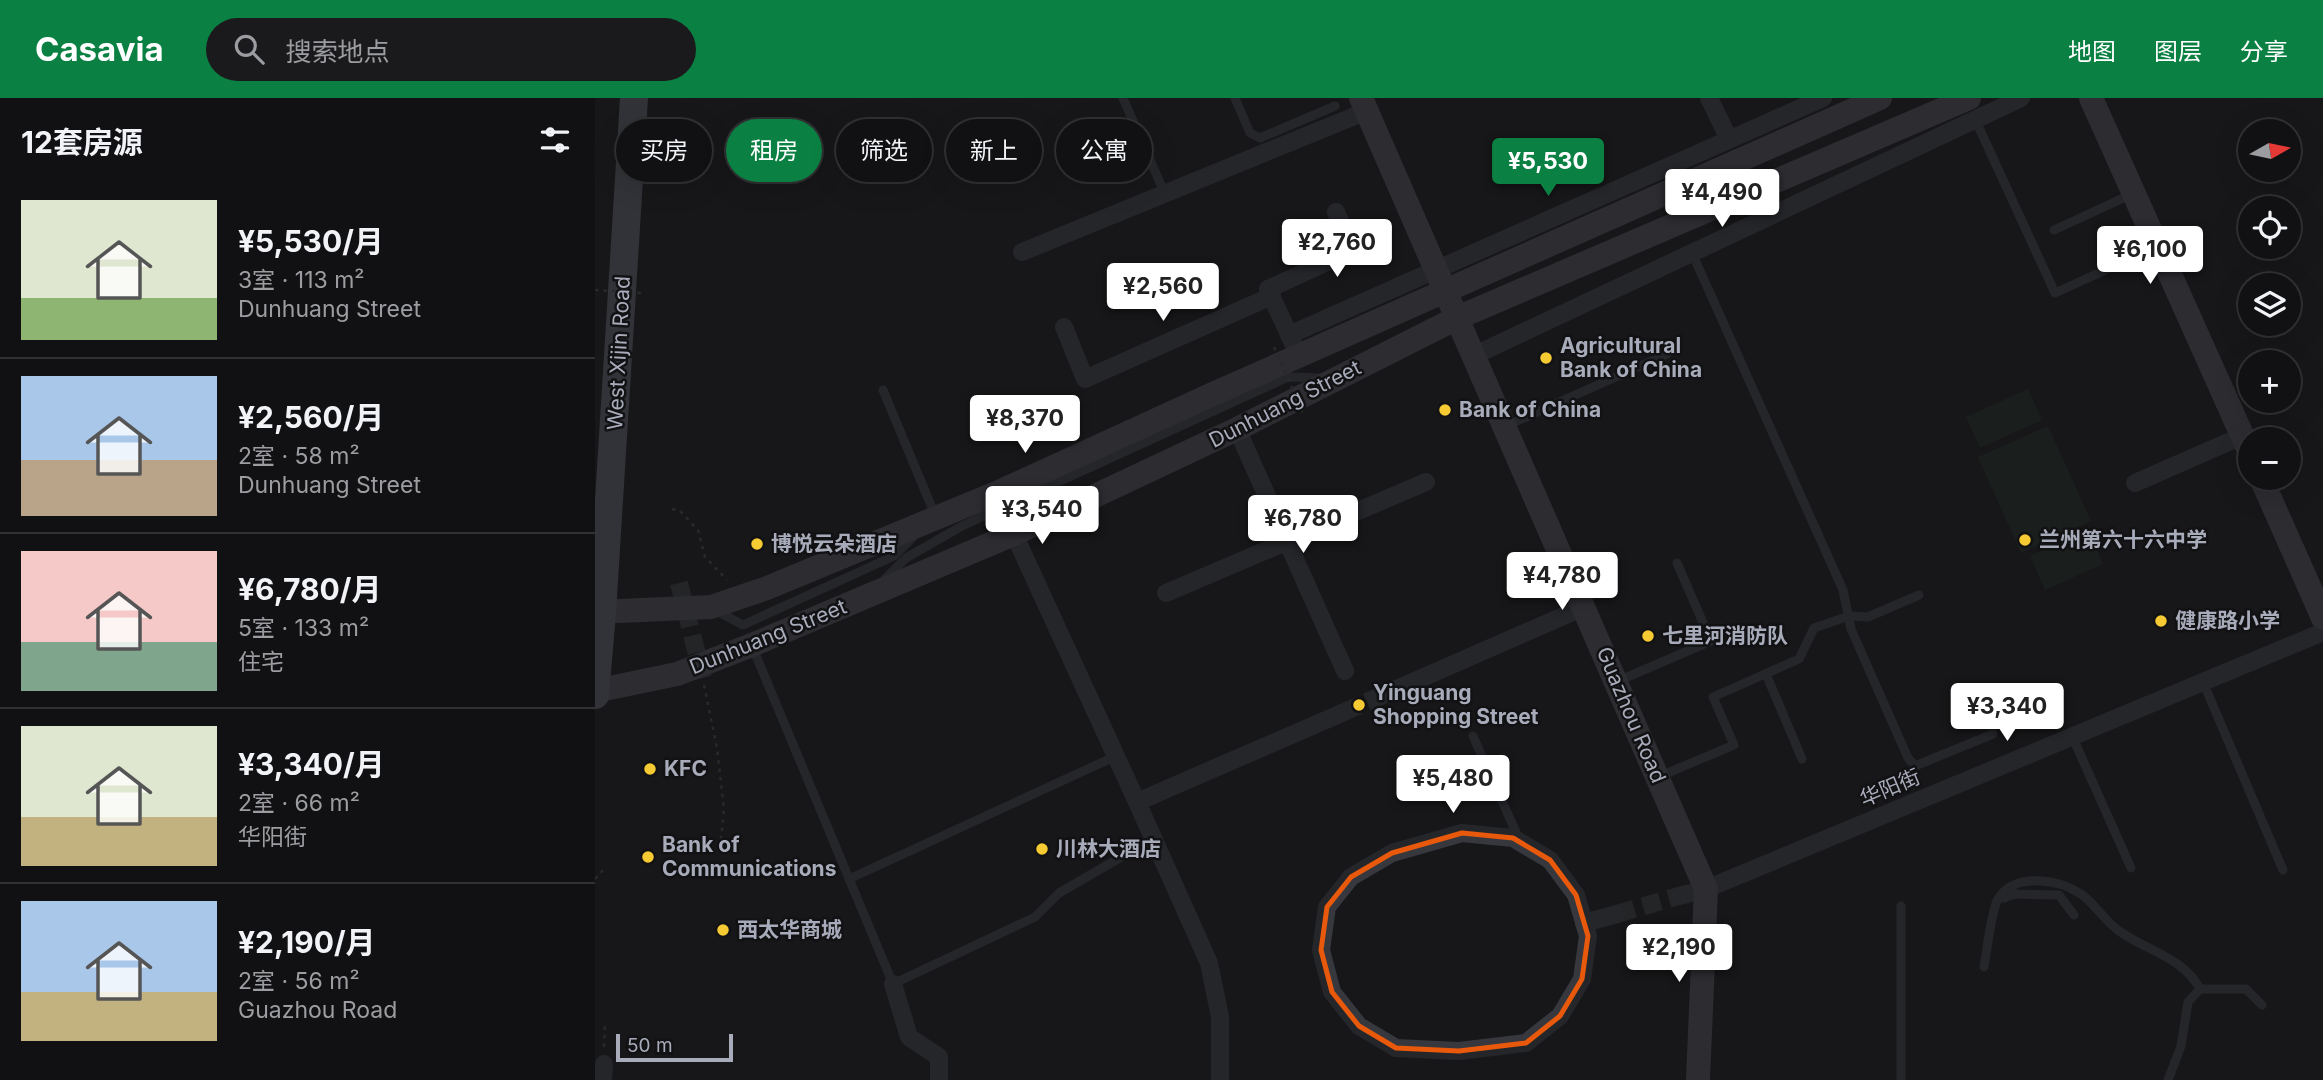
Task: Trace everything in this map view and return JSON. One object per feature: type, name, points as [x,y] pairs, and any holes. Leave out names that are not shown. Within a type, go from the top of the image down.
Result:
[{"type":"main road","name":"West Xijin Road","points":[[595,693],[634,98]]},
{"type":"main road","name":"Dunhuang Street","points":[[599,613],[711,607],[767,588],[1001,491],[1295,345],[1444,293],[1734,150],[1880,98]]},
{"type":"main road","points":[[2091,98],[2238,428]]},
{"type":"main road","name":"Guazhou Road","points":[[1364,105],[1706,889],[1698,1080]]},
{"type":"main road","name":"Dunhuang Street","points":[[595,693],[677,674],[869,596],[1013,534],[1237,429],[1457,318],[1972,109]]},
{"type":"main road","points":[[2265,490],[2323,618]]},
{"type":"street","points":[[1709,98],[1734,150]]},
{"type":"street","points":[[1336,212],[1353,250],[1268,289],[1295,345],[1436,269],[1734,150],[1823,98]]},
{"type":"street","points":[[1473,356],[1692,253],[1972,109],[2021,98]]},
{"type":"street","points":[[1022,252],[1165,194],[1364,105]]},
{"type":"street","points":[[1063,327],[1085,379],[1272,296]]},
{"type":"street","points":[[1237,429],[1345,671]]},
{"type":"street","points":[[2135,483],[2238,449]]},
{"type":"street","points":[[1166,593],[1426,482]]},
{"type":"street","points":[[1013,534],[1154,838],[1209,964],[1220,1017],[1220,1080]]},
{"type":"street","points":[[1376,698],[1584,607]]},
{"type":"street","name":"华阳街","points":[[1679,896],[1706,889],[2323,632]]},
{"type":"street","points":[[1137,802],[1342,713]]},
{"type":"street","points":[[1462,833],[1513,838],[1521,844],[1550,860],[1576,895],[1588,936],[1582,979],[1560,1016],[1526,1043],[1459,1051],[1396,1048],[1359,1026],[1332,992],[1321,950],[1327,907],[1351,877],[1392,853],[1462,833]]},
{"type":"street","points":[[1584,923],[1617,914]]},
{"type":"street","points":[[893,984],[909,1037],[939,1057],[939,1080]]},
{"type":"lane","points":[[1123,98],[1165,194]]},
{"type":"lane","points":[[1235,98],[1250,134],[1260,138],[1335,106]]},
{"type":"lane","points":[[1972,109],[2055,293],[2157,246]]},
{"type":"lane","points":[[2054,230],[2134,194]]},
{"type":"lane","points":[[1692,253],[1843,590],[1851,629],[1908,758],[1915,766],[1993,734]]},
{"type":"lane","points":[[1505,427],[1667,355]]},
{"type":"lane","points":[[869,596],[906,558],[962,526],[1287,377],[1339,378]]},
{"type":"lane","points":[[711,607],[743,625],[894,556],[933,519],[883,390]]},
{"type":"lane","points":[[1617,681],[1711,640],[1677,563]]},
{"type":"lane","points":[[1658,778],[1734,745],[1713,696],[1798,659],[1814,628],[1849,616],[1868,617],[1919,595]]},
{"type":"lane","points":[[752,645],[893,984],[1035,917],[1059,893],[1154,838]]},
{"type":"lane","points":[[1766,674],[1802,758]]},
{"type":"lane","points":[[2203,682],[2283,870]]},
{"type":"lane","points":[[1473,736],[1521,844]]},
{"type":"lane","points":[[2072,736],[2131,868]]},
{"type":"lane","points":[[849,879],[1116,756]]},
{"type":"lane","points":[[1984,967],[1996,901],[2004,891],[2037,880],[2060,883],[2082,895],[2118,930],[2184,967],[2200,989]]},
{"type":"lane","points":[[1996,901],[2014,894],[2059,895],[2074,915]]},
{"type":"lane","points":[[1901,906],[1902,1080]]},
{"type":"lane","points":[[2168,1080],[2181,1046],[2188,1002],[2200,989],[2246,989],[2262,1004]]},
{"type":"path","points":[[595,290],[642,293]]},
{"type":"path","points":[[1274,347],[1304,416]]},
{"type":"path","points":[[672,509],[680,511],[698,530],[705,557],[742,596]]},
{"type":"path","points":[[703,678],[717,748],[724,809],[720,849]]},
{"type":"path","points":[[595,879],[606,867]]},
{"type":"path","points":[[603,1072],[605,1024]]},
{"type":"highlighted area","points":[[1462,833],[1513,838],[1550,860],[1576,895],[1588,936],[1582,979],[1560,1016],[1526,1043],[1459,1051],[1396,1048],[1359,1026],[1332,992],[1321,950],[1327,907],[1351,877],[1392,853]]},
{"type":"shaded area","points":[[2028,389],[2042,420],[1980,448],[1966,417]]},
{"type":"shaded area","points":[[2048,426],[2091,521],[2021,553],[1978,457]]},
{"type":"shaded area","points":[[2088,530],[2103,564],[2045,590],[2030,556]]},
{"type":"tunnel","points":[[679,583],[703,678]]},
{"type":"tunnel","points":[[1342,713],[1376,698]]},
{"type":"tunnel","points":[[1617,914],[1679,896]]},
{"type":"place","name":"Agricultural Bank of China","points":[[1546,358]]},
{"type":"place","name":"Bank of China","points":[[1445,410]]},
{"type":"place","name":"兰州第六十六中学","points":[[2025,540]]},
{"type":"place","name":"博悦云朵酒店","points":[[757,544]]},
{"type":"place","name":"健康路小学","points":[[2161,621]]},
{"type":"place","name":"七里河消防队","points":[[1648,636]]},
{"type":"place","name":"Yinguang Shopping Street","points":[[1359,705]]},
{"type":"place","name":"KFC","points":[[650,769]]},
{"type":"place","name":"川林大酒店","points":[[1042,849]]},
{"type":"place","name":"Bank of Communications","points":[[648,857]]},
{"type":"place","name":"西太华商城","points":[[723,930]]}]
